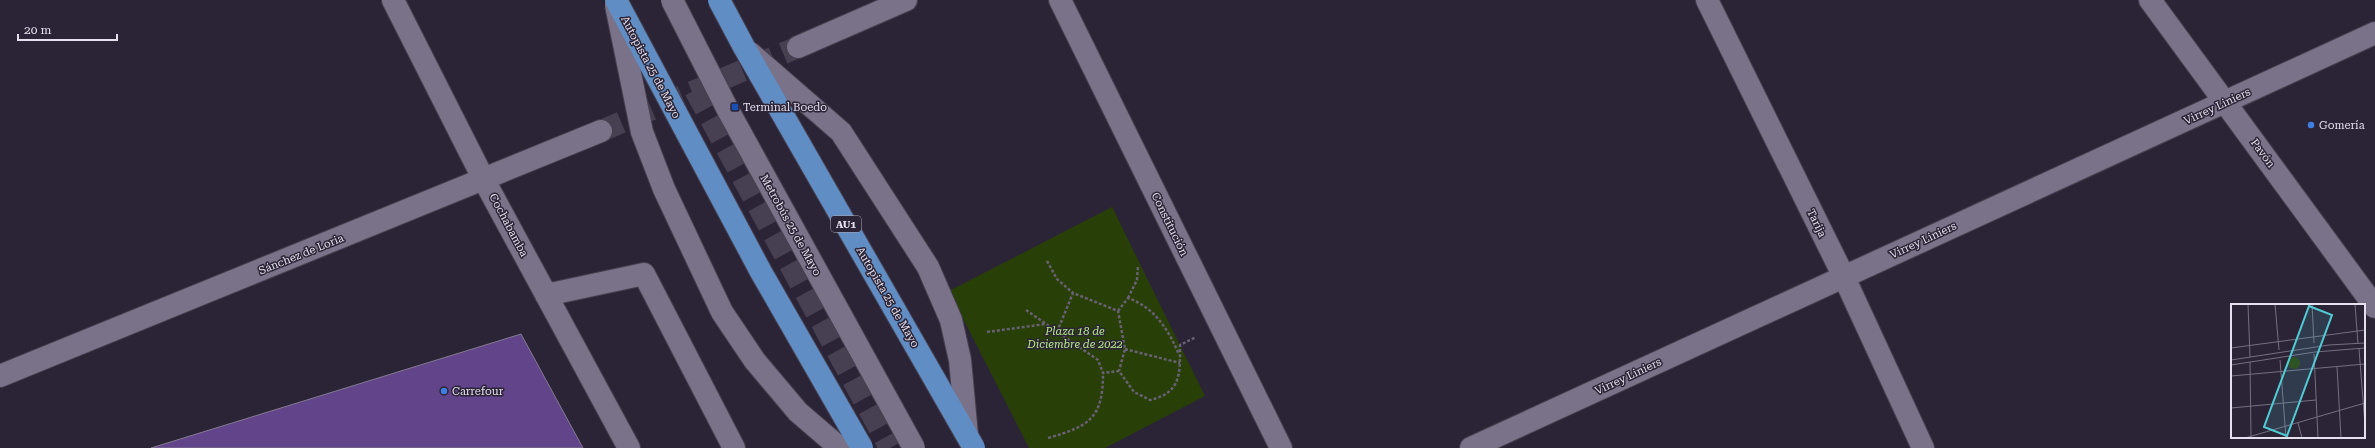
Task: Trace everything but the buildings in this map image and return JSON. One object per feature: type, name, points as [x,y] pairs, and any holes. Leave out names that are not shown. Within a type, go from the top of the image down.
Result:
[{"type":"highway","name":"Autopista 25 de Mayo","points":[[615,0],[761,272],[862,448]]},
{"type":"highway","name":"Autopista 25 de Mayo","points":[[719,0],[744,47],[971,441]]},
{"type":"street","name":"Cochabamba","points":[[393,0],[484,180],[629,448]]},
{"type":"street","points":[[615,0],[642,132],[664,189],[722,312],[764,373],[798,412],[840,448]]},
{"type":"street","name":"Metrobús 25 de Mayo","points":[[672,0],[729,112],[914,448]]},
{"type":"street","points":[[798,47],[906,0]]},
{"type":"street","name":"Constitución","points":[[1060,0],[1280,448]]},
{"type":"street","name":"Tarija","points":[[1707,0],[1844,276],[1923,448]]},
{"type":"street","name":"Pavón","points":[[2150,0],[2375,307]]},
{"type":"street","name":"Virrey Liniers","points":[[1471,448],[2375,33]]},
{"type":"street","points":[[744,47],[841,132],[928,267],[950,320],[960,360],[971,441]]},
{"type":"street","name":"Sánchez de Loria","points":[[0,376],[484,180],[600,131]]},
{"type":"street","points":[[546,294],[644,274],[734,448]]},
{"type":"path","points":[[1047,261],[1056,278],[1073,293],[1118,311]]},
{"type":"path","points":[[1119,371],[1125,349],[1118,311],[1128,298],[1137,280],[1138,266]]},
{"type":"path","points":[[1057,332],[1073,293]]},
{"type":"path","points":[[1128,298],[1152,312],[1164,323],[1180,357]]},
{"type":"path","points":[[1026,310],[1098,360],[1103,373],[1102,400],[1094,416],[1083,426],[1067,433],[1048,438]]},
{"type":"path","points":[[987,332],[1046,324]]},
{"type":"path","points":[[1119,371],[1134,392],[1150,400],[1169,393],[1176,384],[1180,371],[1180,345],[1220,326]]},
{"type":"path","points":[[1125,349],[1180,363]]},
{"type":"path","points":[[1103,373],[1119,371]]},
{"type":"green space","name":"Plaza 18 de Diciembre de 2022","points":[[1112,207],[1205,396],[1105,448],[1029,448],[949,291]]},
{"type":"tunnel","points":[[601,131],[798,47]]},
{"type":"tunnel","points":[[695,90],[890,448]]},
{"type":"place","name":"Terminal Boedo","points":[[735,107]]},
{"type":"place","name":"Gomería","points":[[2311,125]]},
{"type":"place","name":"Carrefour","points":[[444,391]]}]
